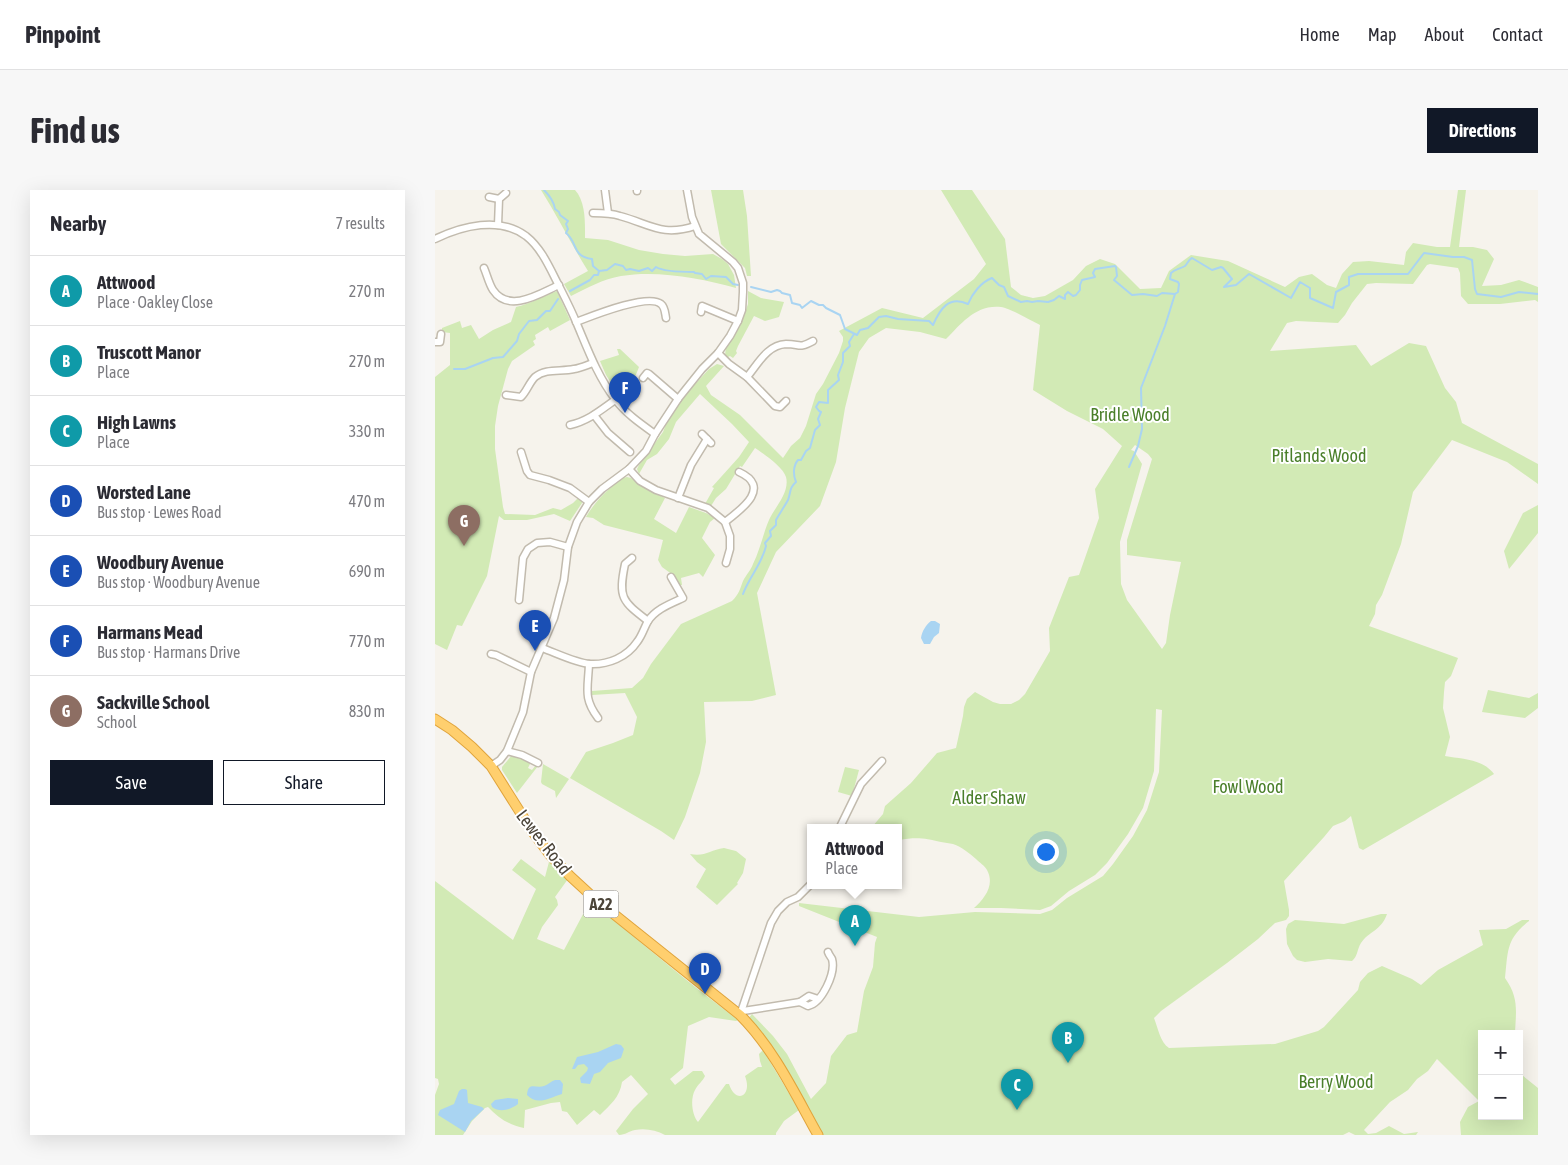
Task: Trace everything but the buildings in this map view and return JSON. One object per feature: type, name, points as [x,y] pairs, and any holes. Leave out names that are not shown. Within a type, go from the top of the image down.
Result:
[{"type":"highway","name":"Lewes Road","points":[[435,719],[465,741],[491,766],[532,831],[569,876],[623,922],[741,1013],[759,1036],[818,1135]]},
{"type":"street","points":[[605,190],[608,213]]},
{"type":"street","points":[[491,766],[507,751],[523,712],[531,672],[554,618],[568,547],[577,522],[589,502],[602,489],[629,469],[646,451],[678,399],[702,369],[718,353],[730,336],[742,310],[743,283],[738,268],[699,234],[695,226],[687,190]]},
{"type":"street","points":[[498,226],[499,199],[506,193]]},
{"type":"street","points":[[489,197],[499,199]]},
{"type":"street","points":[[593,213],[608,213],[621,216],[660,230],[675,231],[695,226]]},
{"type":"street","points":[[435,239],[472,226],[498,226],[518,231],[532,242],[548,263],[577,322],[593,363],[615,400],[636,420],[655,434]]},
{"type":"street","points":[[484,268],[493,290],[499,296],[510,301],[521,300],[559,285]]},
{"type":"street","points":[[577,322],[611,309],[648,300],[659,302],[664,307],[666,318]]},
{"type":"street","points":[[701,312],[702,306],[738,321]]},
{"type":"street","points":[[435,342],[440,342],[441,334]]},
{"type":"street","points":[[747,377],[772,348],[786,344],[803,346],[813,341]]},
{"type":"street","points":[[718,353],[747,377],[775,406],[780,407],[786,401]]},
{"type":"street","points":[[506,395],[521,397],[530,382],[543,373],[577,369],[593,363]]},
{"type":"street","points":[[643,378],[647,372],[678,399]]},
{"type":"street","points":[[570,425],[579,423],[594,415],[615,400]]},
{"type":"street","points":[[594,415],[607,433],[630,452]]},
{"type":"street","points":[[678,498],[691,465],[707,439]]},
{"type":"street","points":[[521,452],[530,475],[570,488],[589,502]]},
{"type":"street","points":[[629,469],[640,481],[656,490],[708,508],[725,522],[730,536],[730,549],[726,564]]},
{"type":"street","points":[[725,522],[743,509],[749,502],[754,490],[752,480],[739,472]]},
{"type":"street","points":[[519,600],[523,558],[528,549],[537,543],[549,542],[568,547]]},
{"type":"street","points":[[632,558],[625,564],[622,589],[627,605],[648,621]]},
{"type":"street","points":[[542,648],[589,664],[606,663],[624,656],[637,643],[648,621],[656,612],[683,598],[671,577]]},
{"type":"street","points":[[491,654],[496,654],[531,672]]},
{"type":"street","points":[[589,664],[587,698],[590,707],[598,718]]},
{"type":"street","points":[[507,751],[522,755],[535,764]]},
{"type":"street","points":[[841,824],[861,784],[882,761]]},
{"type":"street","points":[[807,888],[798,897],[787,902],[778,911],[771,923],[755,966],[741,1013],[800,1002],[808,1006],[816,1003],[829,985],[832,959],[828,952]]},
{"type":"green space","points":[[541,190],[575,190],[583,207],[585,238],[608,240],[639,250],[663,254],[685,256],[713,254],[728,264],[734,275],[736,288],[679,276],[635,274],[608,279],[571,296],[564,284],[588,271]]},
{"type":"green space","points":[[711,190],[743,190],[747,216],[751,276],[747,276],[745,268],[721,244]]},
{"type":"green space","points":[[941,190],[972,190],[1005,239],[1011,287],[1021,295],[1033,298],[1045,296],[1073,280],[1086,266],[1100,259],[1115,264],[1140,289],[1161,288],[1169,271],[1191,255],[1228,261],[1285,287],[1299,277],[1312,274],[1327,285],[1336,288],[1342,274],[1353,262],[1369,261],[1404,265],[1406,252],[1413,243],[1450,247],[1458,190],[1466,190],[1459,247],[1487,250],[1494,259],[1482,286],[1501,285],[1519,280],[1538,287],[1538,302],[1535,300],[1500,304],[1468,304],[1461,296],[1458,268],[1430,264],[1427,265],[1413,284],[1367,284],[1338,323],[1296,321],[1287,323],[1270,351],[1356,345],[1371,366],[1409,343],[1426,346],[1445,388],[1456,402],[1462,423],[1538,464],[1538,484],[1507,462],[1452,440],[1413,492],[1401,544],[1369,626],[1458,658],[1451,676],[1445,682],[1443,708],[1450,737],[1445,756],[1465,759],[1484,765],[1494,774],[1363,850],[1359,848],[1351,816],[1333,826],[1284,881],[1289,910],[1289,916],[1286,920],[1275,923],[1258,939],[1154,1018],[1161,1039],[1169,1048],[1275,1044],[1318,1031],[1324,1027],[1358,990],[1360,982],[1368,973],[1382,966],[1421,985],[1438,970],[1483,945],[1479,930],[1506,929],[1522,920],[1529,920],[1512,940],[1507,960],[1505,978],[1515,998],[1515,1030],[1478,1030],[1478,1100],[1437,1059],[1428,1071],[1417,1079],[1408,1090],[1390,1102],[1364,1130],[1368,1134],[1376,1133],[1389,1126],[1404,1134],[1418,1132],[1416,1135],[1355,1135],[1349,1132],[1343,1135],[823,1135],[807,1106],[748,1019],[752,1014],[773,1036],[787,1054],[811,1099],[826,1083],[831,1056],[847,1035],[857,1032],[864,991],[873,967],[877,937],[799,906],[799,903],[919,917],[975,912],[1040,914],[1052,910],[1067,898],[1103,876],[1113,864],[1133,836],[1147,810],[1159,772],[1162,710],[1156,709],[1154,771],[1143,808],[1128,834],[1107,863],[1095,875],[1069,891],[1051,906],[1040,910],[974,908],[988,891],[990,881],[982,864],[959,847],[951,844],[920,838],[902,839],[902,824],[875,824],[883,814],[885,806],[911,783],[937,753],[956,748],[964,707],[967,699],[975,692],[1000,704],[1011,704],[1025,694],[1050,651],[1049,628],[1069,577],[1079,575],[1099,518],[1095,489],[1122,446],[1103,429],[1067,411],[1033,390],[1040,325],[1005,308],[992,307],[970,316],[946,339],[920,332],[886,328],[869,338],[859,352],[845,408],[836,462],[820,506],[776,552],[757,593],[776,695],[752,701],[704,702],[706,742],[700,773],[685,817],[674,840],[570,778],[586,752],[633,735],[637,717],[625,693],[592,695],[592,691],[632,688],[643,678],[651,664],[681,624],[732,601],[738,594],[752,566],[769,520],[786,488],[786,477],[781,469],[755,448],[742,467],[740,466],[726,489],[716,498],[711,506],[705,504],[714,488],[712,487],[739,457],[749,442],[700,394],[676,422],[669,439],[657,454],[647,460],[639,474],[637,469],[639,465],[663,432],[668,419],[683,397],[709,369],[717,364],[724,366],[706,386],[711,395],[740,415],[783,458],[791,446],[800,438],[806,426],[816,394],[839,353],[843,337],[839,331],[882,308],[923,318],[974,279],[986,264]],"holes":[[[1135,445],[1152,459],[1127,540],[1127,555],[1181,562],[1166,643],[1162,649],[1127,600],[1121,584],[1120,542],[1142,464],[1134,451],[1131,450]]]},
{"type":"green space","points":[[557,291],[570,320],[550,331],[548,327],[535,335],[536,339],[533,341],[535,345],[512,361],[498,406],[495,426],[495,449],[505,514],[535,515],[553,508],[561,510],[579,497],[582,503],[570,521],[554,514],[527,520],[504,520],[499,516],[487,576],[462,626],[457,625],[447,650],[435,644],[435,377],[450,365],[450,333],[442,332],[442,328],[460,321],[462,328],[471,325],[479,339],[511,322],[516,307]]},
{"type":"green space","points":[[748,291],[761,298],[784,302],[779,317],[765,321],[754,316],[738,346],[737,353],[733,358],[730,356],[726,358],[726,347],[742,321],[748,304]]},
{"type":"green space","points":[[617,349],[620,349],[639,367],[635,377],[617,392],[600,361],[619,355]]},
{"type":"green space","points":[[627,477],[665,498],[654,519],[676,533],[689,507],[715,518],[710,522],[702,538],[715,555],[703,577],[699,573],[681,578],[682,585],[677,586],[673,575],[662,567],[658,560],[663,540],[604,525],[593,518],[586,517],[594,505],[612,486]]},
{"type":"green space","points":[[1538,505],[1538,533],[1509,569],[1504,551],[1523,513]]},
{"type":"green space","points":[[1488,690],[1529,698],[1538,693],[1538,708],[1525,718],[1482,712]]},
{"type":"green space","points":[[512,755],[529,762],[528,768],[532,770],[536,765],[538,766],[517,793],[502,770],[502,767]]},
{"type":"green space","points":[[543,764],[569,779],[556,798],[555,791],[541,782]]},
{"type":"green space","points":[[845,767],[859,770],[852,796],[838,792]]},
{"type":"green space","points":[[724,848],[736,851],[746,859],[738,884],[717,905],[696,887],[706,869],[690,854],[704,854]]},
{"type":"green space","points":[[550,858],[568,879],[555,897],[558,905],[542,927],[537,939],[564,950],[590,901],[738,1020],[709,1017],[688,1026],[683,1068],[670,1079],[675,1085],[693,1071],[702,1071],[705,1076],[693,1094],[692,1102],[693,1111],[698,1122],[726,1084],[729,1084],[735,1094],[739,1096],[745,1093],[747,1083],[745,1076],[758,1067],[762,1067],[759,1054],[763,1050],[799,1110],[784,1121],[776,1135],[665,1135],[643,1129],[619,1135],[616,1131],[633,1109],[648,1094],[631,1075],[622,1082],[617,1096],[600,1115],[594,1110],[577,1125],[567,1112],[562,1111],[560,1102],[525,1110],[524,1128],[504,1121],[488,1107],[472,1121],[463,1135],[435,1135],[435,1095],[439,1084],[438,1079],[435,1078],[435,881],[513,940],[536,889],[512,870],[521,859],[545,877]]},
{"type":"green space","points":[[1387,914],[1382,924],[1361,943],[1352,961],[1328,959],[1305,962],[1297,960],[1287,944],[1286,929],[1288,924],[1295,920],[1344,924]]},
{"type":"green space","points":[[1523,1076],[1538,1088],[1538,1135],[1461,1135],[1460,1122],[1468,1107],[1478,1102],[1478,1120],[1523,1120]]},
{"type":"water","points":[[931,621],[940,624],[939,633],[930,644],[924,644],[921,638],[927,624]]},
{"type":"water","points":[[616,1044],[621,1045],[624,1049],[621,1058],[608,1063],[600,1072],[594,1074],[590,1084],[581,1083],[580,1078],[588,1068],[584,1064],[572,1069],[577,1057],[598,1052]]},
{"type":"water","points":[[555,1080],[560,1080],[563,1084],[562,1094],[539,1101],[527,1095],[529,1088],[533,1086],[541,1087]]},
{"type":"water","points":[[462,1089],[467,1090],[468,1103],[484,1109],[471,1121],[465,1132],[438,1115],[440,1110],[454,1104],[459,1091]]},
{"type":"water","points":[[518,1099],[518,1104],[505,1110],[498,1110],[492,1107],[491,1104],[495,1100]]},
{"type":"waterway","points":[[544,190],[554,204],[555,209],[568,221],[566,233],[578,252],[592,259],[593,266],[599,271],[607,270],[615,264],[623,266],[626,270],[639,271],[648,268],[652,271],[656,267],[669,271],[694,272],[702,274],[706,279],[711,276],[726,277],[733,284],[738,285]]},
{"type":"waterway","points":[[751,287],[771,292],[777,290],[790,295],[792,303],[800,305],[802,308],[811,301],[823,305],[840,315],[845,329],[857,335],[860,330],[868,328],[879,317],[886,316],[898,319],[929,321],[933,325],[946,305],[955,301],[968,304],[977,289],[984,282],[992,278],[1004,287],[1008,296],[1021,302],[1048,302],[1059,296],[1065,299],[1065,295],[1068,292],[1073,296],[1076,295],[1080,290],[1082,280],[1095,277],[1093,273],[1095,269],[1115,266],[1117,276],[1114,280],[1132,295],[1157,296],[1162,293],[1175,294],[1178,292],[1179,284],[1170,279],[1171,273],[1185,266],[1192,258],[1212,270],[1223,268],[1232,279],[1224,287],[1236,285],[1249,274],[1291,298],[1300,282],[1310,288],[1310,298],[1333,308],[1336,292],[1349,285],[1349,277],[1358,274],[1408,274],[1424,253],[1464,257],[1472,260],[1477,294],[1501,297],[1519,292],[1538,294]]},
{"type":"waterway","points":[[570,291],[590,280],[594,275],[598,275],[599,271]]},
{"type":"waterway","points":[[1129,467],[1138,446],[1142,429],[1141,388],[1175,294]]},
{"type":"waterway","points":[[454,369],[465,369],[493,358],[503,357],[517,341],[519,334],[529,321],[537,320],[546,311],[550,311],[558,299]]},
{"type":"waterway","points":[[743,594],[762,559],[766,546],[765,543],[771,536],[770,531],[776,525],[776,520],[788,500],[792,486],[796,482],[794,474],[795,465],[810,448],[815,430],[820,425],[818,419],[821,412],[816,407],[819,402],[828,403],[828,390],[839,380],[838,375],[843,362],[843,353],[850,346],[849,342],[854,334]]},
{"type":"place","name":"Harmans Mead","points":[[625,413]]},
{"type":"place","name":"Sackville School","points":[[464,546]]},
{"type":"place","name":"Woodbury Avenue","points":[[535,651]]},
{"type":"place","name":"Attwood","points":[[855,946]]},
{"type":"place","name":"Worsted Lane","points":[[705,994]]},
{"type":"place","name":"Truscott Manor","points":[[1068,1063]]},
{"type":"place","name":"High Lawns","points":[[1017,1110]]},
{"type":"park label","name":"Bridle Wood","points":[[1130,414]]},
{"type":"park label","name":"Pitlands Wood","points":[[1319,455]]},
{"type":"park label","name":"Fowl Wood","points":[[1248,786]]},
{"type":"park label","name":"Alder Shaw","points":[[989,797]]},
{"type":"park label","name":"Berry Wood","points":[[1336,1081]]}]
